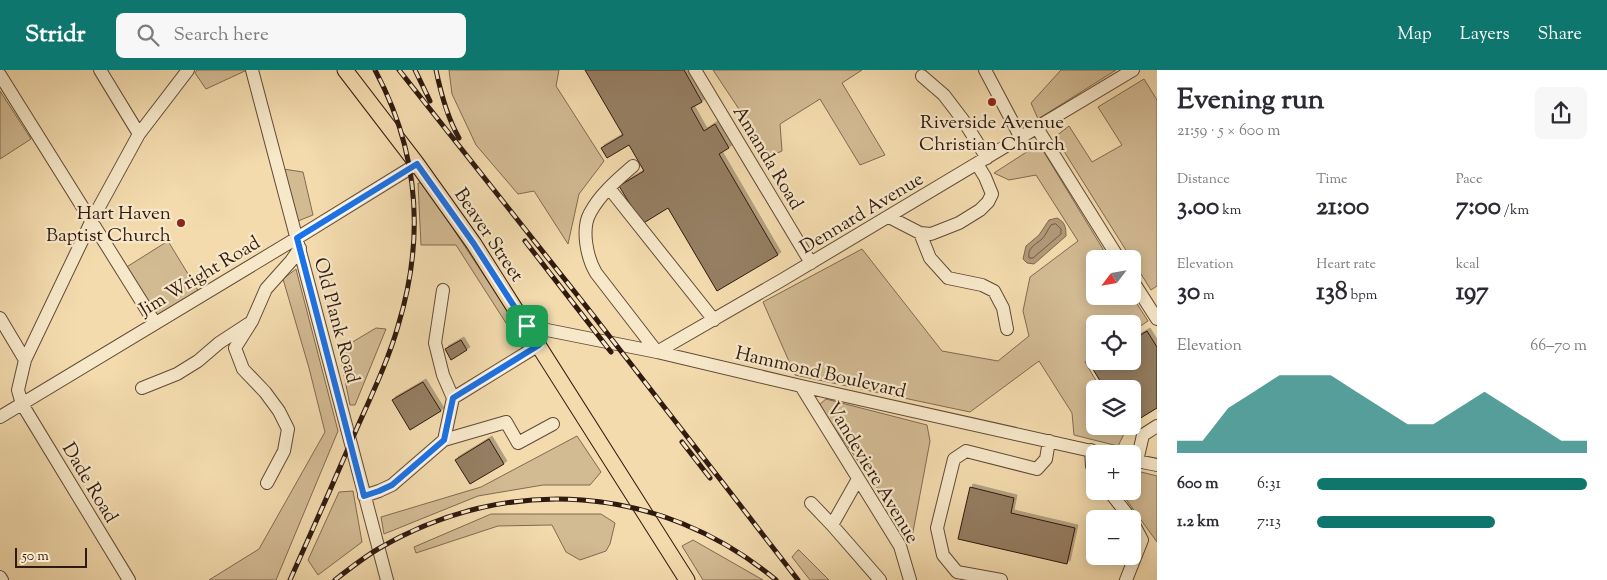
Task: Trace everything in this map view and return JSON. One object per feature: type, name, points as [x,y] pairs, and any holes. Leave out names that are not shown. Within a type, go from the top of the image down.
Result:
[{"type":"main road","name":"Beaver Street","points":[[345,70],[417,164],[474,244],[687,580]]},
{"type":"street","points":[[100,70],[139,134]]},
{"type":"street","points":[[22,404],[18,390],[25,360],[92,220],[139,134],[188,70]]},
{"type":"street","name":"Old Plank Road","points":[[252,70],[387,580]]},
{"type":"street","name":"Amanda Road","points":[[695,70],[811,263]]},
{"type":"street","points":[[984,70],[1021,138]]},
{"type":"street","name":"Dennard Avenue","points":[[657,352],[889,217],[1133,70]]},
{"type":"street","points":[[0,75],[155,323]]},
{"type":"street","points":[[889,217],[920,233],[931,234],[959,223],[980,210],[988,202],[992,194],[982,161],[963,120],[944,95],[922,76]]},
{"type":"street","points":[[1037,128],[1113,250]]},
{"type":"street","name":"Jim Wright Road","points":[[0,417],[155,323],[298,243],[417,164]]},
{"type":"street","points":[[632,166],[609,188],[589,214],[586,243],[589,258],[596,273],[657,352]]},
{"type":"street","points":[[609,188],[714,320]]},
{"type":"street","points":[[920,233],[930,258],[948,278],[982,285],[994,291],[1003,308],[1007,328]]},
{"type":"street","points":[[267,483],[284,451],[288,429],[279,411],[265,392],[243,369],[235,348],[252,321],[266,289],[291,261],[298,243]]},
{"type":"street","points":[[443,290],[435,342],[443,375],[453,398],[444,440]]},
{"type":"street","points":[[1141,294],[1157,319]]},
{"type":"street","points":[[0,318],[25,360]]},
{"type":"street","points":[[142,388],[177,374],[191,366],[219,343],[252,321]]},
{"type":"street","name":"Hammond Boulevard","points":[[527,326],[657,352],[1086,449]]},
{"type":"street","points":[[453,398],[539,345]]},
{"type":"street","name":"Vandeviere Avenue","points":[[801,386],[900,546],[910,580]]},
{"type":"street","name":"Dade Road","points":[[22,404],[129,580]]},
{"type":"street","points":[[364,496],[392,485],[444,440],[506,422],[518,443],[553,424]]},
{"type":"street","points":[[1140,445],[1143,435],[1157,426]]},
{"type":"street","points":[[1001,580],[958,572],[943,555],[937,528],[954,459],[966,451],[1037,468],[1046,459],[1049,441]]},
{"type":"street","points":[[1141,461],[1157,465]]},
{"type":"street","points":[[832,525],[858,479]]},
{"type":"street","points":[[1117,500],[1124,510]]},
{"type":"street","points":[[811,504],[880,580]]},
{"type":"street","points":[[1126,580],[1132,565]]},
{"type":"shaded area","points":[[197,70],[247,70],[206,89],[195,73]]},
{"type":"shaded area","points":[[449,70],[559,70],[556,86],[604,161],[579,194],[568,244],[534,191],[518,194],[476,145],[452,94]]},
{"type":"shaded area","points":[[713,70],[862,70],[842,83],[885,155],[860,165],[820,99],[780,124],[782,151],[770,156]]},
{"type":"shaded area","points":[[1061,70],[1116,70],[1038,119],[1031,103]]},
{"type":"shaded area","points":[[1144,79],[1157,100],[1157,286],[1151,290],[1141,274],[1141,250],[1126,250],[1055,137],[1069,126],[1092,162],[1122,145],[1098,107]]},
{"type":"shaded area","points":[[0,91],[31,139],[0,159]]},
{"type":"shaded area","points":[[1039,144],[1104,250],[1086,250],[1086,305],[1138,305],[1148,321],[1141,326],[1141,315],[1086,315],[1086,370],[1090,370],[1096,380],[1086,380],[1086,435],[1124,435],[1118,445],[1074,435],[1072,413],[1039,361],[970,412],[795,375],[763,302],[862,249],[942,351],[998,361],[1029,336],[1023,311],[1030,277],[1078,241],[1036,175],[1009,180],[994,173]]},
{"type":"shaded area","points":[[283,169],[303,172],[313,215],[298,221]]},
{"type":"shaded area","points":[[418,183],[423,183],[526,339],[522,348],[456,245],[421,245]]},
{"type":"shaded area","points":[[168,241],[199,292],[157,315],[125,268]]},
{"type":"shaded area","points":[[296,269],[338,431],[276,580],[209,580],[259,549],[325,432],[309,368],[283,279]]},
{"type":"shaded area","points":[[376,328],[386,329],[355,405],[350,405],[339,350]]},
{"type":"shaded area","points":[[826,399],[927,425],[930,441],[912,537],[829,420],[820,404]]},
{"type":"shaded area","points":[[577,436],[601,472],[590,485],[543,485],[478,496],[384,534],[381,517],[481,487]]},
{"type":"shaded area","points":[[1141,472],[1157,476],[1157,542],[1141,520],[1141,510],[1134,510],[1127,500],[1141,500]]},
{"type":"shaded area","points":[[353,491],[362,542],[318,575],[308,560],[339,492]]},
{"type":"shaded area","points":[[491,514],[601,514],[615,523],[610,544],[606,551],[580,560],[566,552],[552,525],[498,526],[416,553],[414,547]]},
{"type":"shaded area","points":[[693,540],[763,580],[703,580],[682,546]]},
{"type":"shaded area","points":[[798,550],[829,580],[810,580],[792,557]]},
{"type":"water","points":[[1057,218],[1064,225],[1066,236],[1034,264],[1027,263],[1023,259],[1026,246],[1039,235],[1049,220]]},
{"type":"building","points":[[585,70],[684,70],[702,102],[691,108],[704,131],[715,124],[729,148],[719,154],[778,255],[717,291],[668,208],[642,224],[619,186],[644,171],[629,145],[607,158],[601,148],[623,135]]},
{"type":"building","points":[[1147,331],[1157,347],[1157,408],[1141,418],[1141,380],[1100,380],[1093,370],[1141,370],[1141,335]]},
{"type":"building","points":[[461,340],[467,350],[451,360],[445,349]]},
{"type":"building","points":[[423,382],[441,411],[410,430],[392,400]]},
{"type":"building","points":[[489,439],[504,464],[470,484],[455,460]]},
{"type":"building","points":[[970,487],[1014,498],[1011,513],[1075,528],[1067,564],[958,539]]},
{"type":"railway","points":[[290,580],[385,365],[407,293],[414,228],[409,164],[401,132],[390,101],[375,70]]},
{"type":"railway","points":[[399,70],[593,315],[798,580]]},
{"type":"railway","points":[[415,70],[430,101]]},
{"type":"railway","points":[[436,70],[445,105],[459,138]]},
{"type":"railway","points":[[525,241],[611,352]]},
{"type":"railway","points":[[682,442],[710,478]]},
{"type":"railway","points":[[335,580],[378,549],[427,525],[478,508],[530,500],[582,500],[634,508],[683,524],[731,548],[776,580]]},
{"type":"place","name":"Riverside Avenue Christian Church","points":[[992,102]]},
{"type":"place","name":"Hart Haven Baptist Church","points":[[181,223]]},
{"type":"route","points":[[417,164],[474,244],[527,326],[539,345],[453,398],[444,440],[392,485],[364,496],[297,238],[417,164]]}]
